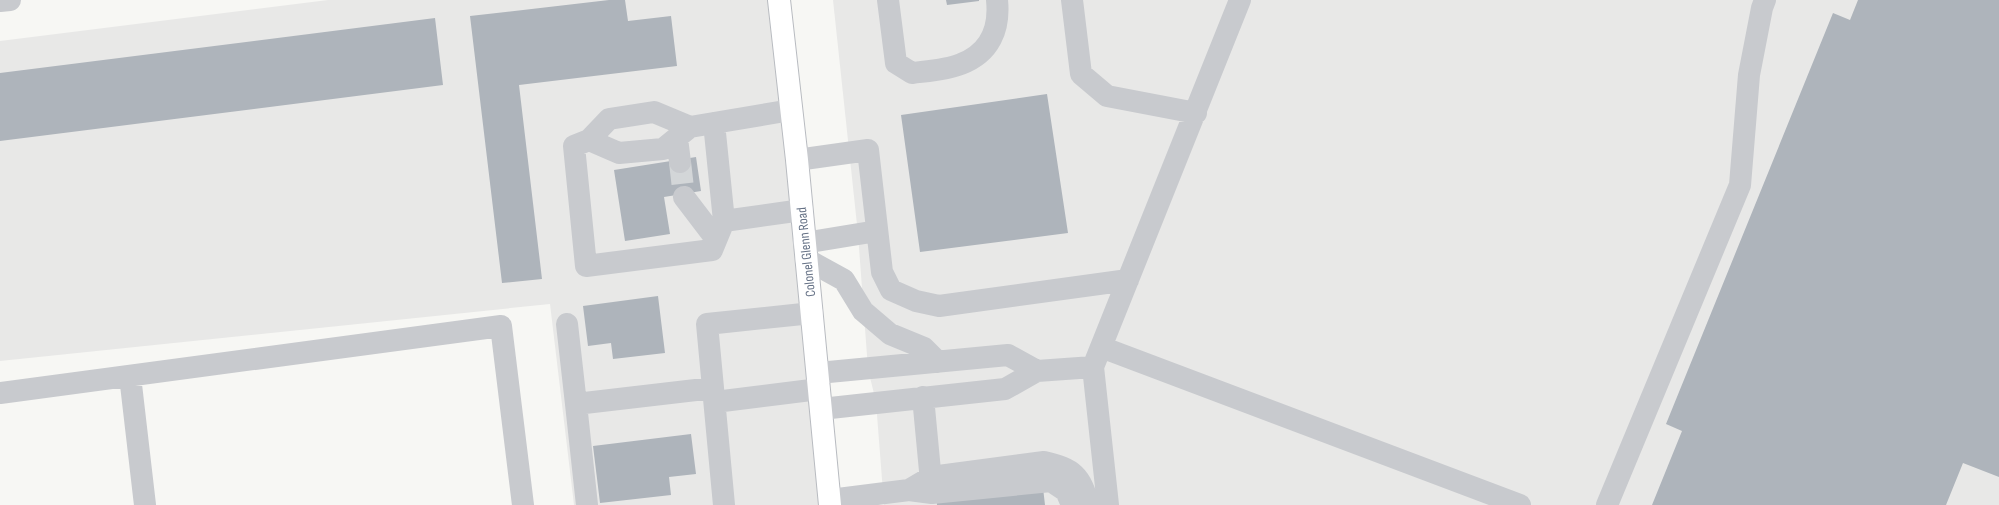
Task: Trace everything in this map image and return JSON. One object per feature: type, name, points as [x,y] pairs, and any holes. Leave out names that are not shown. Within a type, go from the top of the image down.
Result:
[{"type":"main road","name":"Colonel Glenn Road","points":[[779,0],[797,160],[830,502]]},
{"type":"lane","points":[[0,1],[10,0]]},
{"type":"lane","points":[[888,0],[896,63],[912,73],[961,65],[979,54],[992,38],[999,16],[997,0]]},
{"type":"lane","points":[[1072,0],[1081,74],[1108,96],[1196,113]]},
{"type":"lane","points":[[1108,505],[1094,367],[1240,0]]},
{"type":"lane","points":[[1607,505],[1740,185],[1750,75],[1762,8],[1765,0]]},
{"type":"lane","points":[[589,140],[619,153],[663,149],[683,132],[714,123],[791,110]]},
{"type":"lane","points":[[683,132],[654,112],[609,119],[589,140],[574,146],[586,266],[712,250],[720,230],[714,123]]},
{"type":"lane","points":[[680,162],[683,132]]},
{"type":"lane","points":[[797,160],[868,150],[882,272],[891,290],[916,301],[939,306],[1128,280]]},
{"type":"lane","points":[[684,197],[720,230]]},
{"type":"lane","points":[[720,230],[802,210]]},
{"type":"lane","points":[[805,251],[877,231]]},
{"type":"lane","points":[[805,251],[844,280],[863,310],[890,334],[924,348],[938,362]]},
{"type":"lane","points":[[724,505],[707,324],[812,313]]},
{"type":"lane","points":[[567,324],[587,505]]},
{"type":"lane","points":[[0,393],[501,326],[523,505]]},
{"type":"lane","points":[[1101,347],[1520,505]]},
{"type":"lane","points":[[819,390],[938,362],[1008,355],[1037,371]]},
{"type":"lane","points":[[576,404],[819,390],[923,397],[1005,389],[1037,371],[1094,367]]},
{"type":"lane","points":[[130,376],[145,505]]},
{"type":"lane","points":[[923,397],[932,485]]},
{"type":"lane","points":[[830,502],[909,490],[1044,462],[1062,466],[1073,472],[1084,491],[1089,505]]},
{"type":"lane","points":[[932,485],[1051,481],[1066,491],[1072,505]]},
{"type":"shaded area","points":[[328,0],[779,0],[830,505],[574,505],[550,304],[0,361],[0,41]]},
{"type":"shaded area","points":[[833,0],[1999,0],[1999,505],[884,505],[876,402],[868,369],[858,234]]},
{"type":"building","points":[[609,0],[625,0],[628,21],[671,16],[677,66],[519,85],[542,279],[502,283],[470,16]]},
{"type":"building","points":[[946,0],[979,0],[979,1],[947,5]]},
{"type":"building","points":[[1858,0],[1999,0],[1999,477],[1963,463],[1946,505],[1652,505],[1682,431],[1666,424],[1833,13],[1850,20]]},
{"type":"building","points":[[435,18],[443,85],[0,141],[0,73]]},
{"type":"building","points":[[1047,94],[1068,233],[920,252],[901,115]]},
{"type":"building","points":[[696,157],[701,191],[664,197],[670,234],[625,241],[614,170]]},
{"type":"building","points":[[658,296],[665,353],[613,359],[611,343],[588,346],[583,306]]},
{"type":"building","points":[[691,434],[696,474],[669,477],[671,495],[600,503],[593,446]]},
{"type":"building","points":[[1042,479],[1045,505],[937,505],[936,490]]},
{"type":"tunnel","points":[[680,162],[684,197]]}]
